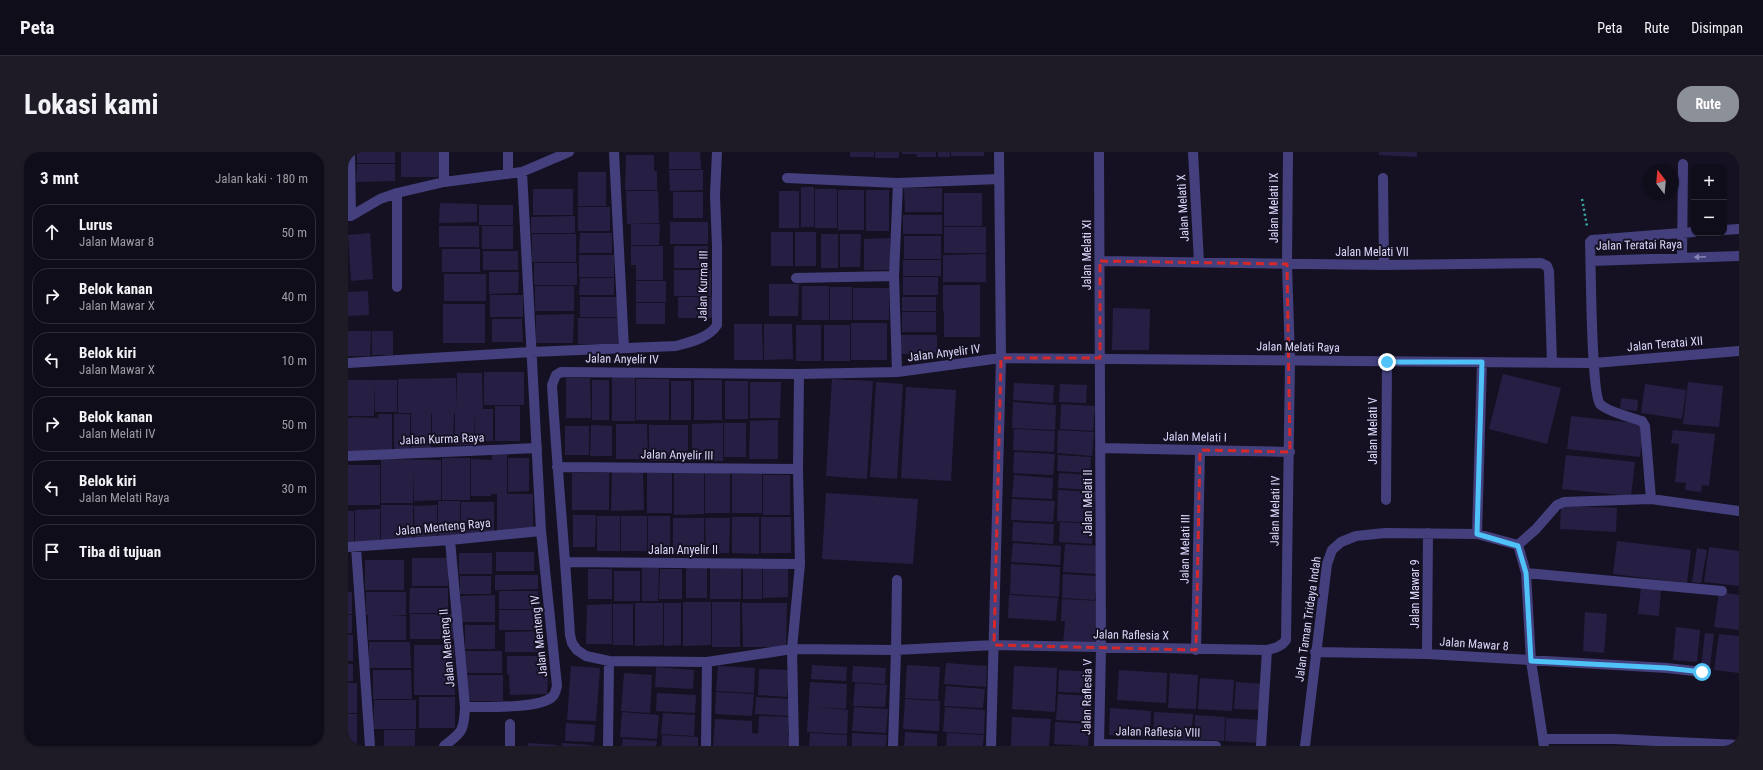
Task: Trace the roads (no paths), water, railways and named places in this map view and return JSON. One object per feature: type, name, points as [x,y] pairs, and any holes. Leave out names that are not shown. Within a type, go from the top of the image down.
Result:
[{"type":"street","points":[[350,152],[350,216],[380,199],[396,193],[444,182],[522,172],[568,152]]},
{"type":"street","points":[[444,152],[444,182]]},
{"type":"street","points":[[508,152],[508,174]]},
{"type":"street","points":[[614,152],[624,348]]},
{"type":"street","name":"Jalan Kurma III","points":[[348,363],[531,352],[676,346],[710,333],[717,325],[717,246],[715,195],[717,152]]},
{"type":"street","points":[[992,746],[1001,358],[999,152]]},
{"type":"street","name":"Jalan Melati XI","points":[[1099,152],[1100,358]]},
{"type":"street","name":"Jalan Melati X","points":[[1193,152],[1199,262]]},
{"type":"street","name":"Jalan Melati IX","points":[[1288,152],[1287,264],[1290,360]]},
{"type":"street","points":[[1682,258],[1683,164]]},
{"type":"street","points":[[522,172],[541,531]]},
{"type":"street","points":[[787,178],[898,183],[999,180]]},
{"type":"street","points":[[1383,178],[1384,265]]},
{"type":"street","points":[[897,372],[894,276],[898,183]]},
{"type":"street","points":[[396,193],[398,288]]},
{"type":"street","points":[[1727,230],[1739,229]]},
{"type":"street","name":"Jalan Teratai Raya","points":[[1691,232],[1590,240],[1591,261],[1739,256]]},
{"type":"street","name":"Jalan Melati VII","points":[[1100,261],[1384,265],[1544,264],[1549,271],[1552,363]]},
{"type":"street","points":[[1591,261],[1594,363],[1597,399],[1603,407],[1642,421],[1645,426],[1647,432],[1651,499]]},
{"type":"street","points":[[796,278],[894,276]]},
{"type":"street","name":"Jalan Teratai XII","points":[[1594,363],[1739,351]]},
{"type":"street","name":"Jalan Melati Raya","points":[[1001,358],[1594,363]]},
{"type":"street","name":"Jalan Anyelir IV","points":[[792,649],[707,662],[609,661],[586,656],[577,650],[572,643],[570,635],[566,562],[557,466],[552,385],[556,375],[561,372],[799,374],[897,372],[1001,358]]},
{"type":"street","name":"Jalan Melati II","points":[[1100,358],[1101,648]]},
{"type":"street","name":"Jalan Melati IV","points":[[1267,650],[1278,647],[1286,640],[1290,452],[1290,360]]},
{"type":"street","name":"Jalan Melati V","points":[[1386,500],[1387,362]]},
{"type":"street","points":[[1477,534],[1482,362]]},
{"type":"street","points":[[794,746],[792,649],[800,564],[798,469],[799,374]]},
{"type":"street","name":"Jalan Kurma Raya","points":[[348,456],[537,448]]},
{"type":"street","name":"Jalan Melati I","points":[[1100,448],[1290,452]]},
{"type":"street","name":"Jalan Melati III","points":[[1196,650],[1200,450]]},
{"type":"street","name":"Jalan Anyelir III","points":[[557,466],[798,469]]},
{"type":"street","points":[[1739,511],[1651,499],[1564,502],[1557,505],[1536,529],[1518,546],[1526,573],[1531,661],[1544,743],[1614,739],[1739,745]]},
{"type":"street","name":"Jalan Menteng Raya","points":[[352,547],[450,540],[541,531]]},
{"type":"street","name":"Jalan Menteng IV","points":[[465,707],[511,707],[546,701],[553,697],[556,691],[557,682],[541,531]]},
{"type":"street","name":"Jalan Taman Tridaya Indah","points":[[1305,746],[1315,652],[1327,564],[1332,550],[1341,542],[1356,536],[1385,533],[1477,534],[1518,546]]},
{"type":"street","name":"Jalan Mawar 9","points":[[1427,654],[1428,533]]},
{"type":"street","name":"Jalan Menteng II","points":[[444,746],[456,737],[464,726],[465,707],[450,540]]},
{"type":"street","points":[[352,547],[370,746]]},
{"type":"street","name":"Jalan Anyelir II","points":[[566,562],[800,564]]},
{"type":"street","points":[[1526,573],[1722,591]]},
{"type":"street","points":[[893,746],[897,580]]},
{"type":"street","name":"Jalan Raflesia X","points":[[792,649],[896,650],[994,645],[1196,650],[1267,650]]},
{"type":"street","name":"Jalan Raflesia V","points":[[1099,745],[1101,648]]},
{"type":"street","points":[[1261,746],[1267,650]]},
{"type":"street","name":"Jalan Mawar 8","points":[[1315,652],[1427,654],[1667,668],[1702,672]]},
{"type":"street","points":[[608,746],[609,661]]},
{"type":"street","points":[[706,746],[707,662]]},
{"type":"street","points":[[510,724],[510,746]]},
{"type":"street","name":"Jalan Raflesia VIII","points":[[1099,745],[1216,746]]}]
